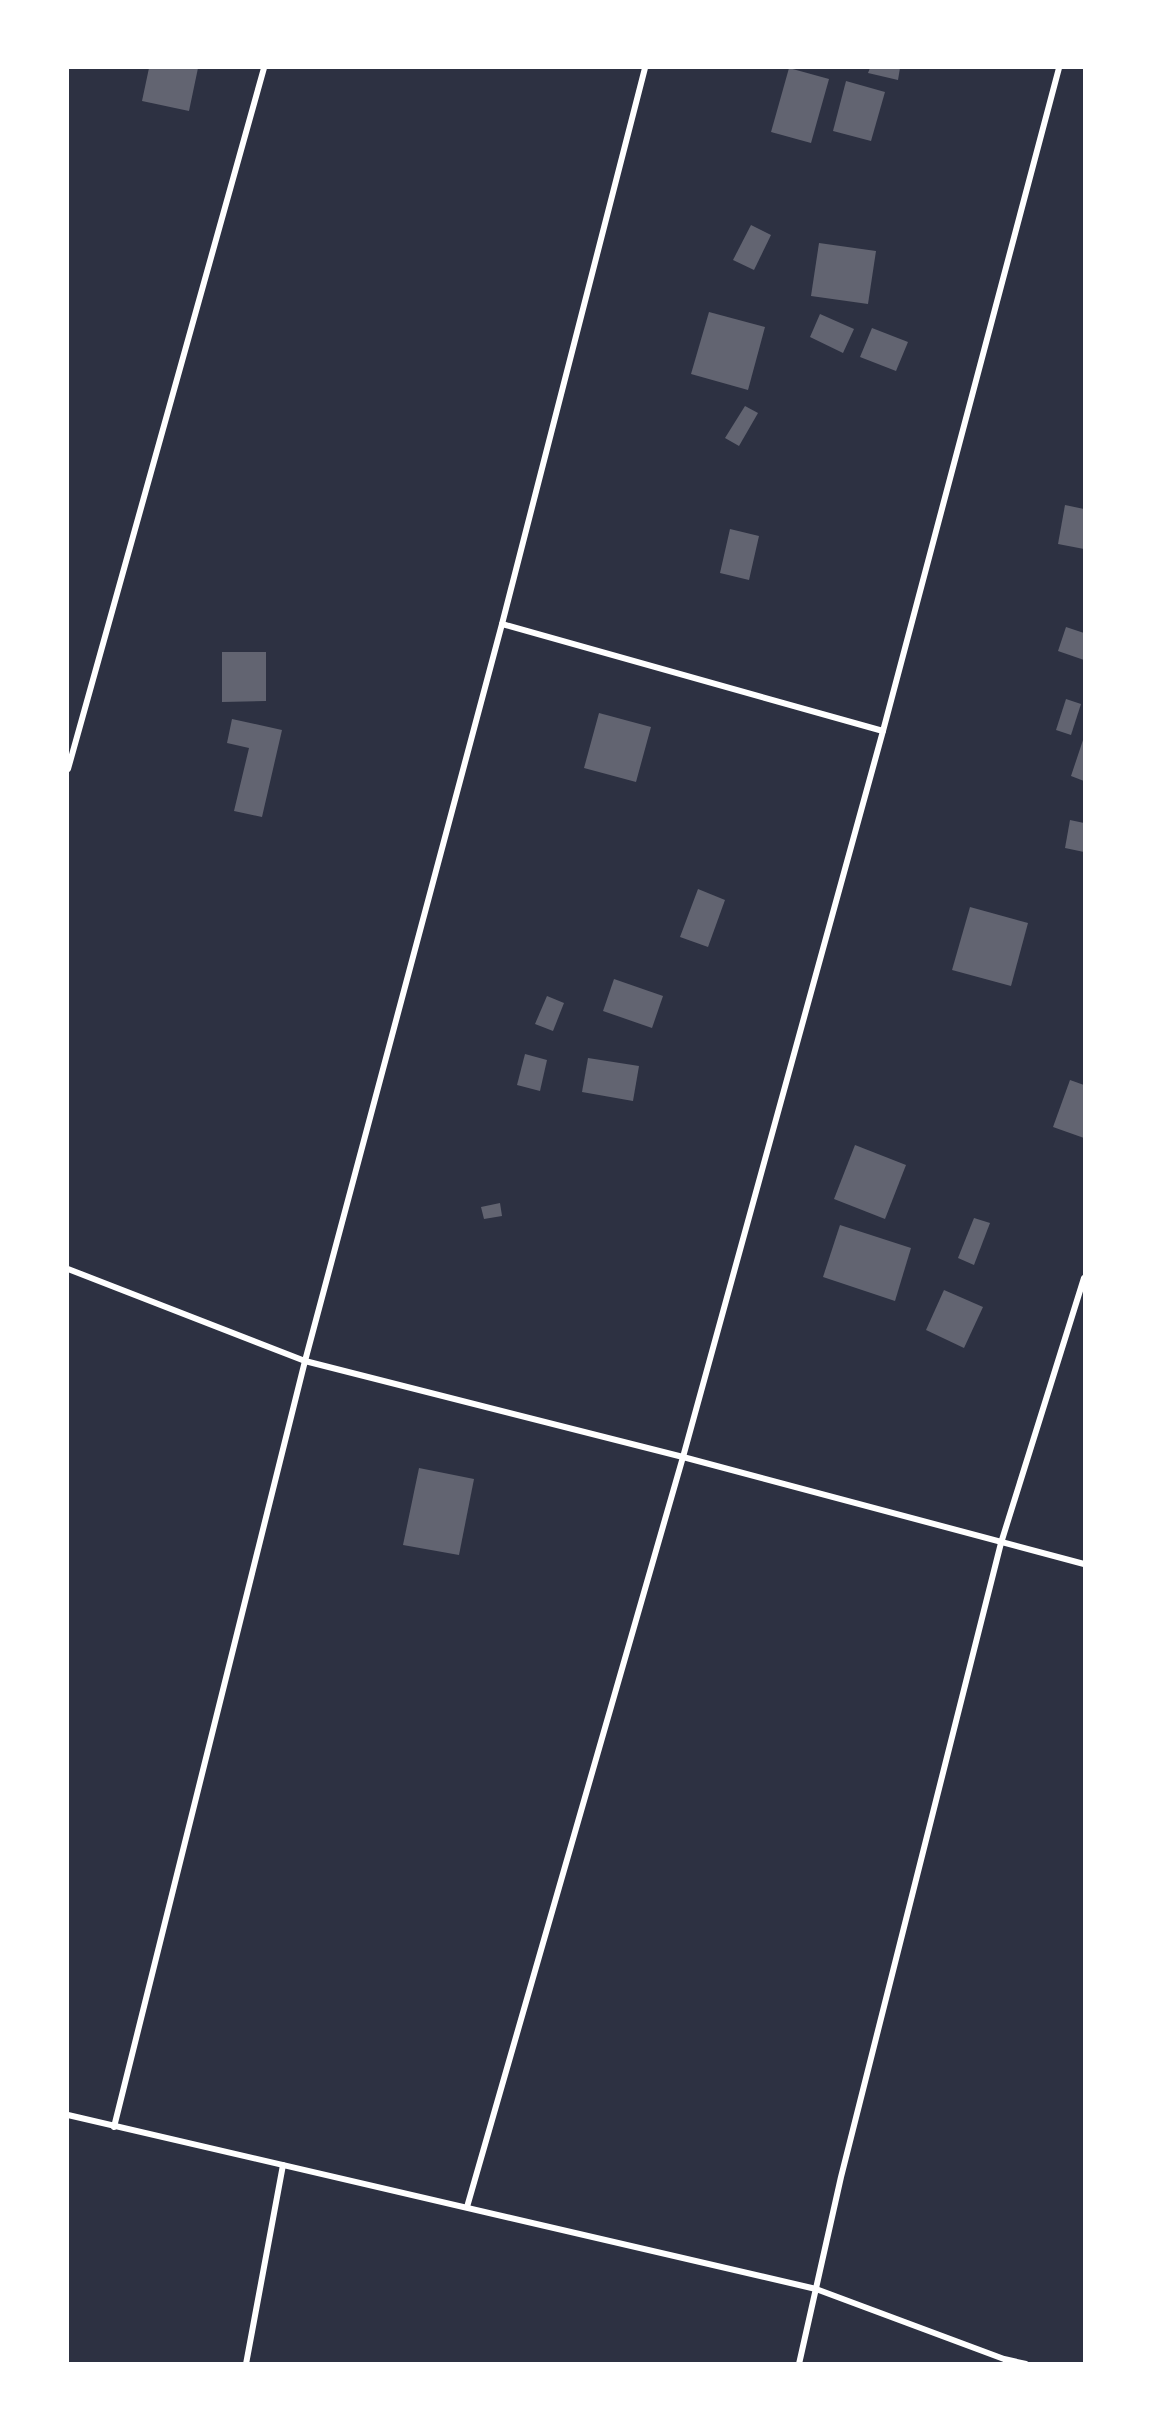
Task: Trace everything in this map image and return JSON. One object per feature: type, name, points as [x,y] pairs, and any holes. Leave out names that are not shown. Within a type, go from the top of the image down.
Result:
[{"type":"street","points":[[68,769],[264,68]]},
{"type":"street","points":[[114,2127],[305,1360],[502,624],[645,68]]},
{"type":"street","points":[[467,2207],[683,1457],[883,731],[1059,68]]},
{"type":"street","points":[[502,624],[883,731]]},
{"type":"street","points":[[68,1269],[305,1360],[683,1457],[1084,1564]]},
{"type":"street","points":[[799,2364],[844,2166],[1001,1543],[1084,1278]]},
{"type":"street","points":[[68,2115],[816,2289],[1004,2359],[1026,2364]]},
{"type":"street","points":[[246,2364],[283,2165]]},
{"type":"building","points":[[149,68],[198,68],[189,111],[142,101]]},
{"type":"building","points":[[789,68],[829,79],[811,143],[771,132]]},
{"type":"building","points":[[870,68],[900,68],[898,80],[868,73]]},
{"type":"building","points":[[846,81],[885,92],[871,141],[833,131]]},
{"type":"building","points":[[751,225],[771,235],[754,270],[733,260]]},
{"type":"building","points":[[819,243],[876,251],[868,304],[811,296]]},
{"type":"building","points":[[709,312],[765,327],[748,390],[691,374]]},
{"type":"building","points":[[820,314],[854,329],[843,353],[810,337]]},
{"type":"building","points":[[872,328],[908,342],[896,371],[860,357]]},
{"type":"building","points":[[745,406],[758,413],[739,446],[725,438]]},
{"type":"building","points":[[1065,505],[1084,509],[1084,549],[1058,544]]},
{"type":"building","points":[[730,529],[759,536],[749,580],[720,573]]},
{"type":"building","points":[[1066,627],[1084,633],[1084,660],[1058,651]]},
{"type":"building","points":[[222,652],[266,652],[266,701],[222,702]]},
{"type":"building","points":[[1066,699],[1081,704],[1071,735],[1056,730]]},
{"type":"building","points":[[599,713],[651,727],[636,782],[584,768]]},
{"type":"building","points":[[232,719],[282,730],[262,817],[234,811],[249,748],[227,743]]},
{"type":"building","points":[[1084,737],[1084,781],[1071,776]]},
{"type":"building","points":[[1070,820],[1084,823],[1084,852],[1065,848]]},
{"type":"building","points":[[698,889],[725,900],[708,947],[680,937]]},
{"type":"building","points":[[970,907],[1028,923],[1011,986],[952,970]]},
{"type":"building","points":[[614,979],[663,996],[652,1028],[603,1011]]},
{"type":"building","points":[[547,996],[564,1003],[553,1031],[535,1024]]},
{"type":"building","points":[[525,1054],[547,1060],[540,1091],[517,1085]]},
{"type":"building","points":[[588,1058],[639,1066],[633,1101],[582,1092]]},
{"type":"building","points":[[1070,1080],[1084,1085],[1084,1138],[1053,1127]]},
{"type":"building","points":[[855,1145],[906,1165],[885,1219],[834,1199]]},
{"type":"building","points":[[500,1203],[502,1216],[484,1219],[481,1207]]},
{"type":"building","points":[[974,1218],[990,1223],[974,1265],[958,1258]]},
{"type":"building","points":[[840,1225],[911,1248],[895,1301],[823,1277]]},
{"type":"building","points":[[944,1290],[983,1307],[964,1348],[926,1330]]},
{"type":"building","points":[[419,1468],[474,1479],[459,1555],[403,1545]]}]
